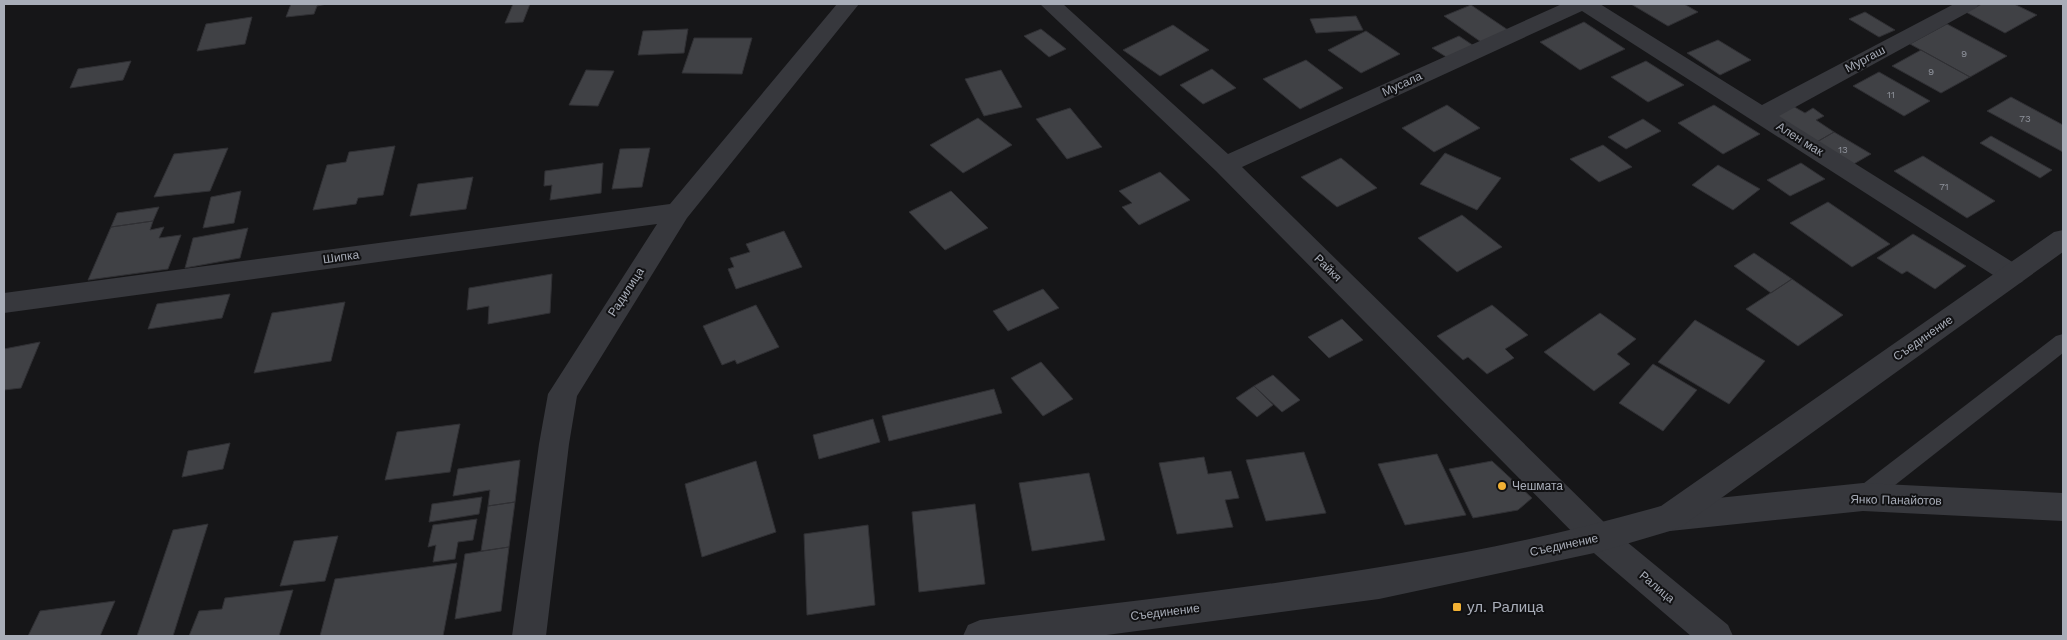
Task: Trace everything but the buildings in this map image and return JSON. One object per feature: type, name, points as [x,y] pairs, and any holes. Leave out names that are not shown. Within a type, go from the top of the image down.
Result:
[{"type":"street","name":"Радилица","points":[[529,636],[554,444],[563,394],[678,212],[848,4]]},
{"type":"street","name":"Райкя","points":[[1051,4],[1226,165],[1599,538]]},
{"type":"street","name":"Мусала","points":[[1226,165],[1579,4]]},
{"type":"street","name":"Ален мак","points":[[1586,4],[2013,275]]},
{"type":"street","name":"Мургаш","points":[[1762,115],[1969,4]]},
{"type":"street","name":"Шипка","points":[[4,303],[678,212]]},
{"type":"street","name":"Съединение","points":[[980,636],[1379,584],[1599,538],[1670,517],[2063,239]]},
{"type":"street","name":"Янко Панайотов","points":[[1670,517],[1863,497],[2063,507]]},
{"type":"street","name":"Ралица","points":[[1599,538],[1716,636]]},
{"type":"lane","points":[[1863,497],[2063,342]]},
{"type":"place","name":"Чешмата","points":[[1502,486]]},
{"type":"place","name":"ул. Ралица","points":[[1457,607]]}]
